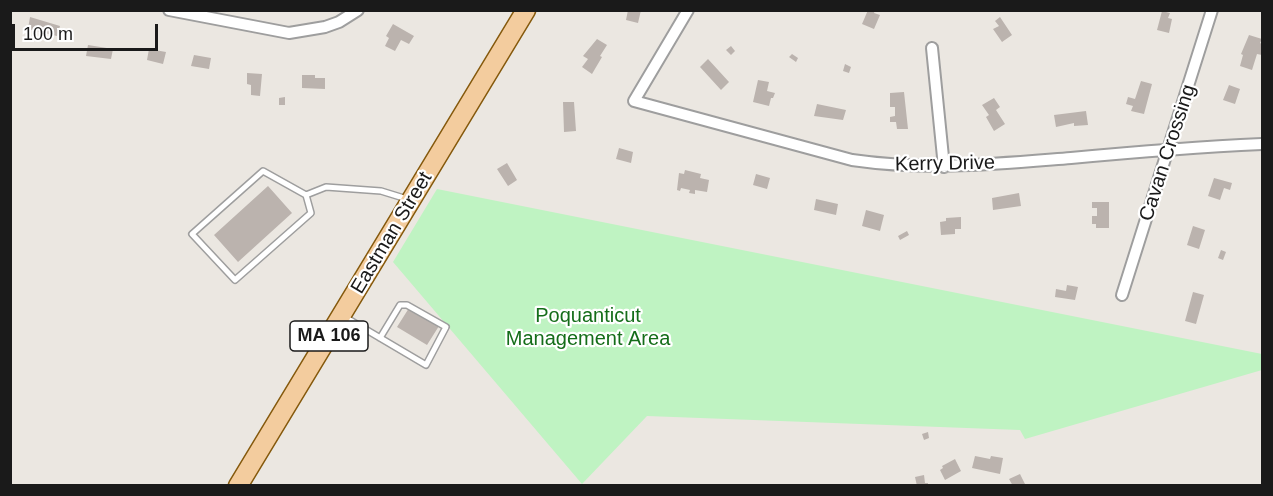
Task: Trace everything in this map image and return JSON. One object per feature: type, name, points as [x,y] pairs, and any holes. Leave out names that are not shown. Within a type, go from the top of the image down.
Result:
[{"type":"main road","name":"Eastman Street","points":[[238,486],[526,10]]},
{"type":"street","points":[[169,10],[207,14],[290,33],[326,27],[358,10]]},
{"type":"street","name":"Kerry Drive","points":[[688,10],[634,101],[852,160],[884,165],[944,167],[1263,144]]},
{"type":"street","name":"Cavan Crossing","points":[[1122,295],[1212,10]]},
{"type":"street","points":[[932,48],[944,167]]},
{"type":"lane","points":[[263,171],[306,195],[311,213],[235,280],[192,234],[263,171]]},
{"type":"lane","points":[[306,195],[326,187],[381,191],[412,200]]},
{"type":"lane","points":[[342,315],[380,338],[426,365],[446,327],[406,304],[400,305],[380,338]]},
{"type":"green space","name":"Poquanticut Management Area","points":[[437,189],[1262,354],[1262,370],[1025,439],[1020,430],[647,416],[582,484],[393,262]]},
{"type":"building","points":[[628,10],[641,10],[638,23],[626,20]]},
{"type":"building","points":[[868,10],[875,10],[874,13],[880,15],[874,29],[862,24]]},
{"type":"building","points":[[1162,11],[1170,13],[1168,18],[1172,19],[1169,33],[1157,30]]},
{"type":"building","points":[[30,17],[60,26],[57,36],[28,29]]},
{"type":"building","points":[[1000,17],[1012,35],[1002,42],[993,29],[999,26],[995,21]]},
{"type":"building","points":[[393,24],[414,36],[409,44],[401,40],[395,51],[385,46],[389,38],[386,36]]},
{"type":"building","points":[[1249,35],[1262,39],[1260,43],[1262,44],[1262,55],[1257,54],[1252,70],[1240,66],[1243,55],[1241,54]]},
{"type":"building","points":[[597,39],[607,45],[592,74],[582,67],[588,59],[583,56]]},
{"type":"building","points":[[88,45],[113,49],[111,59],[86,56]]},
{"type":"building","points":[[731,46],[735,51],[731,55],[726,50]]},
{"type":"building","points":[[149,49],[166,52],[163,64],[147,60]]},
{"type":"building","points":[[792,54],[798,58],[796,62],[789,57]]},
{"type":"building","points":[[194,55],[211,58],[209,69],[191,66]]},
{"type":"building","points":[[708,59],[729,82],[721,90],[700,67]]},
{"type":"building","points":[[845,64],[851,67],[849,73],[843,71]]},
{"type":"building","points":[[247,73],[262,74],[260,96],[251,95],[251,85],[247,84]]},
{"type":"building","points":[[302,75],[325,78],[325,89],[302,88]]},
{"type":"building","points":[[758,80],[769,82],[767,91],[775,93],[769,106],[753,102]]},
{"type":"building","points":[[1141,81],[1152,84],[1144,114],[1131,111],[1133,106],[1126,104],[1128,97],[1135,99]]},
{"type":"building","points":[[1229,85],[1240,89],[1235,104],[1223,100]]},
{"type":"building","points":[[904,92],[908,129],[897,129],[896,122],[890,122],[890,117],[895,116],[895,107],[890,107],[890,93]]},
{"type":"building","points":[[285,97],[285,105],[279,105],[279,98]]},
{"type":"building","points":[[994,98],[1000,107],[996,110],[1005,124],[994,131],[986,117],[989,115],[982,105]]},
{"type":"building","points":[[563,102],[574,102],[576,131],[564,132]]},
{"type":"building","points":[[817,104],[846,110],[843,120],[814,116]]},
{"type":"building","points":[[1086,111],[1088,125],[1074,126],[1074,123],[1056,127],[1054,115]]},
{"type":"building","points":[[619,148],[633,152],[631,163],[616,159]]},
{"type":"building","points":[[507,163],[517,180],[508,186],[497,169]]},
{"type":"building","points":[[685,170],[701,174],[700,178],[709,180],[707,192],[695,190],[695,194],[681,188],[680,191],[677,190],[679,173],[684,174]]},
{"type":"building","points":[[756,174],[770,178],[767,189],[753,185]]},
{"type":"building","points":[[1214,178],[1232,183],[1230,190],[1224,188],[1220,200],[1208,196]]},
{"type":"building","points":[[268,186],[292,213],[238,262],[214,235]]},
{"type":"building","points":[[1019,193],[1021,206],[993,210],[992,198]]},
{"type":"building","points":[[816,199],[838,204],[836,215],[814,210]]},
{"type":"building","points":[[1092,202],[1109,202],[1109,228],[1096,228],[1096,224],[1092,224],[1092,216],[1097,216],[1097,208],[1092,208]]},
{"type":"building","points":[[866,210],[884,215],[880,231],[862,226]]},
{"type":"building","points":[[961,217],[961,229],[955,229],[955,234],[941,235],[940,222],[946,221],[946,218]]},
{"type":"building","points":[[1193,226],[1205,230],[1199,249],[1187,245]]},
{"type":"building","points":[[907,231],[909,235],[900,240],[898,236]]},
{"type":"building","points":[[1221,250],[1226,252],[1223,260],[1218,258]]},
{"type":"building","points":[[1067,285],[1078,287],[1075,300],[1055,297],[1056,289],[1066,291]]},
{"type":"building","points":[[1193,292],[1204,295],[1196,324],[1185,321]]},
{"type":"building","points":[[409,308],[439,326],[427,345],[397,327]]},
{"type":"building","points":[[928,432],[929,438],[924,440],[922,434]]},
{"type":"building","points":[[975,456],[990,459],[991,456],[1003,458],[1000,474],[972,468]]},
{"type":"building","points":[[955,459],[961,471],[945,480],[940,470],[942,466]]},
{"type":"building","points":[[1020,474],[1026,486],[1013,486],[1009,479]]},
{"type":"building","points":[[924,475],[928,486],[917,486],[915,477]]}]
